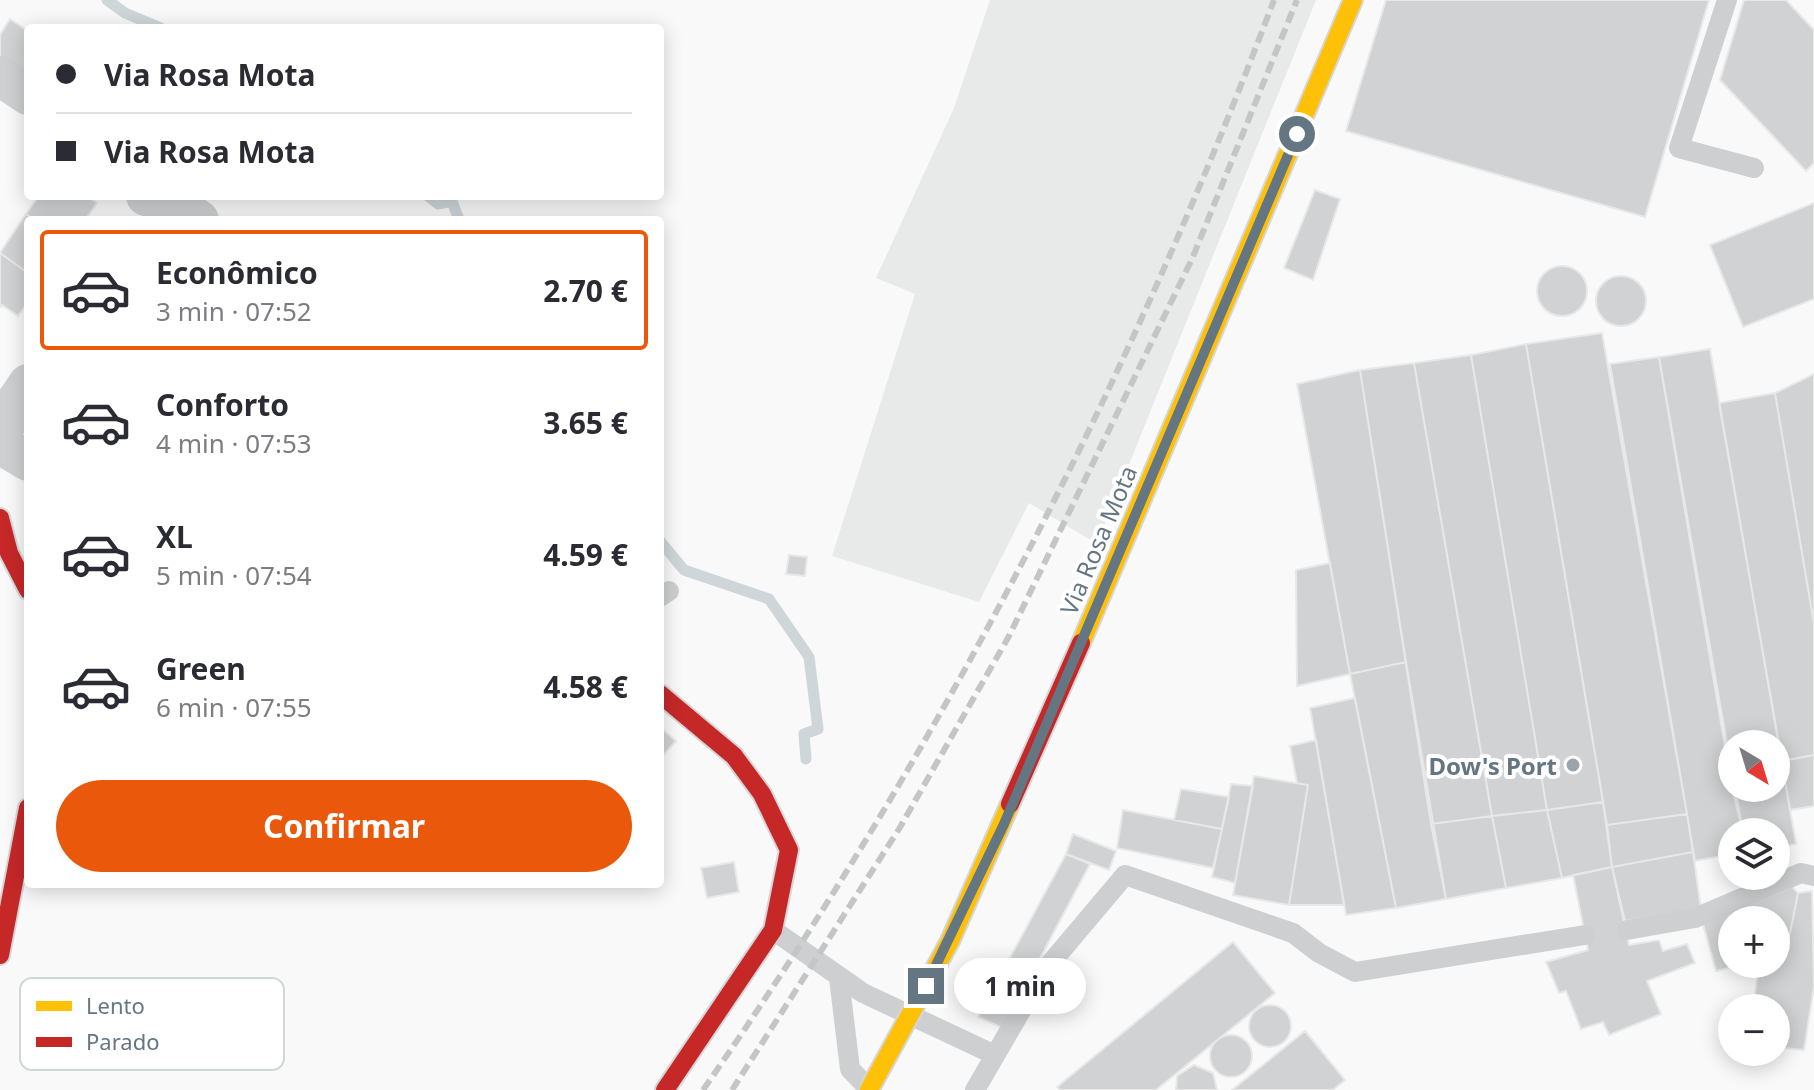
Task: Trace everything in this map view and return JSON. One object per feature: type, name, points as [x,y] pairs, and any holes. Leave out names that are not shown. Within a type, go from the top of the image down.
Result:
[{"type":"main road","name":"Via Rosa Mota","points":[[869,1090],[950,941],[1081,643],[1353,0]]},
{"type":"main road","points":[[0,518],[9,553],[24,582]]},
{"type":"main road","points":[[664,697],[734,756],[762,794],[789,850],[773,930],[665,1090]]},
{"type":"main road","points":[[0,955],[24,829]]},
{"type":"street","points":[[0,76],[24,92]]},
{"type":"street","points":[[144,205],[178,205],[193,216]]},
{"type":"street","points":[[24,390],[9,412],[0,443],[24,458]]},
{"type":"lane","points":[[1727,0],[1679,148],[1754,168]]},
{"type":"lane","points":[[1627,930],[1695,918],[1801,873],[1814,876]]},
{"type":"lane","points":[[975,1090],[1044,971],[1125,875],[1293,933],[1319,953],[1355,972],[1585,935]]},
{"type":"lane","points":[[773,930],[839,978],[995,1055]]},
{"type":"lane","points":[[839,978],[850,1069],[869,1090]]},
{"type":"shaded area","points":[[990,0],[1316,0],[1097,544],[1029,503],[979,602],[832,556],[915,294],[876,278],[954,108]]},
{"type":"building","points":[[1386,0],[1709,0],[1645,217],[1346,131]]},
{"type":"building","points":[[1744,0],[1786,0],[1814,30],[1814,163],[1806,171],[1720,80]]},
{"type":"building","points":[[10,19],[24,28],[24,74],[0,58],[0,35]]},
{"type":"building","points":[[1315,190],[1340,199],[1313,280],[1284,268]]},
{"type":"building","points":[[36,200],[93,200],[97,203],[88,216],[26,214]]},
{"type":"building","points":[[1814,203],[1814,299],[1743,327],[1710,245]]},
{"type":"building","points":[[24,217],[24,270],[0,253]]},
{"type":"building","points":[[0,253],[24,270],[24,308],[18,316],[2,305],[0,307]]},
{"type":"building","points":[[1562,266],[1580,273],[1587,291],[1580,309],[1562,316],[1544,309],[1537,291],[1544,273]]},
{"type":"building","points":[[1621,276],[1639,283],[1646,301],[1639,319],[1621,326],[1603,319],[1596,301],[1603,283]]},
{"type":"building","points":[[1602,333],[1687,814],[1607,825],[1526,344]]},
{"type":"building","points":[[1526,344],[1603,802],[1547,810],[1471,355]]},
{"type":"building","points":[[1710,349],[1776,730],[1725,730],[1659,357]]},
{"type":"building","points":[[1471,355],[1547,810],[1492,816],[1414,363]]},
{"type":"building","points":[[1659,357],[1722,730],[1718,730],[1718,802],[1736,802],[1740,818],[1718,818],[1718,857],[1695,861],[1610,364]]},
{"type":"building","points":[[1414,363],[1492,816],[1431,824],[1360,370]]},
{"type":"building","points":[[1360,370],[1406,662],[1350,674],[1297,384]]},
{"type":"building","points":[[1814,374],[1814,624],[1775,393]]},
{"type":"building","points":[[1775,393],[1814,624],[1814,755],[1790,760],[1790,730],[1777,730],[1719,403]]},
{"type":"building","points":[[789,555],[807,557],[805,576],[786,574]]},
{"type":"building","points":[[1330,563],[1350,674],[1297,686],[1296,570]]},
{"type":"building","points":[[1406,662],[1446,899],[1396,908],[1350,674]]},
{"type":"building","points":[[1355,698],[1396,908],[1346,915],[1310,708]]},
{"type":"building","points":[[664,730],[676,741],[664,754]]},
{"type":"building","points":[[1316,740],[1344,905],[1289,905],[1308,785],[1297,783],[1290,746]]},
{"type":"building","points":[[1814,755],[1814,806],[1790,810],[1790,760]]},
{"type":"building","points":[[1254,776],[1308,785],[1289,905],[1233,895]]},
{"type":"building","points":[[1231,784],[1253,786],[1235,883],[1212,877]]},
{"type":"building","points":[[1181,789],[1229,797],[1222,829],[1174,820]]},
{"type":"building","points":[[1603,802],[1612,867],[1562,878],[1547,810]]},
{"type":"building","points":[[1738,802],[1789,802],[1796,844],[1790,845],[1790,818],[1740,818]]},
{"type":"building","points":[[1123,810],[1222,829],[1213,868],[1117,848]]},
{"type":"building","points":[[1547,810],[1562,878],[1506,888],[1492,816]]},
{"type":"building","points":[[1687,814],[1693,852],[1612,867],[1607,825]]},
{"type":"building","points":[[1492,816],[1506,888],[1446,899],[1431,824]]},
{"type":"building","points":[[1073,834],[1116,851],[1109,870],[1066,854]]},
{"type":"building","points":[[1693,852],[1701,909],[1625,921],[1612,867]]},
{"type":"building","points":[[1066,854],[1090,864],[1003,1028],[978,1017]]},
{"type":"building","points":[[734,862],[739,892],[707,898],[701,868]]},
{"type":"building","points":[[1612,867],[1629,945],[1659,940],[1663,951],[1687,944],[1695,963],[1647,981],[1661,1014],[1609,1035],[1603,1022],[1581,1029],[1566,991],[1559,993],[1546,962],[1588,950],[1573,875]]},
{"type":"building","points":[[1790,890],[1798,893],[1790,933],[1790,906],[1746,906]]},
{"type":"building","points":[[1812,891],[1814,986],[1804,1050],[1790,1048],[1790,994],[1755,994],[1757,978],[1790,978],[1790,933],[1798,893]]},
{"type":"building","points":[[1718,918],[1718,971],[1716,971],[1703,924]]},
{"type":"building","points":[[1233,942],[1275,993],[1156,1090],[1060,1090],[1057,1087]]},
{"type":"building","points":[[1270,1005],[1285,1011],[1291,1026],[1285,1041],[1270,1047],[1255,1041],[1249,1026],[1255,1011]]},
{"type":"building","points":[[1305,1031],[1345,1080],[1333,1090],[1232,1090]]},
{"type":"building","points":[[1231,1035],[1246,1041],[1252,1056],[1246,1071],[1231,1077],[1216,1071],[1210,1056],[1216,1041]]},
{"type":"building","points":[[1194,1065],[1213,1073],[1217,1090],[1176,1090],[1177,1076]]},
{"type":"waterway","points":[[107,0],[125,13],[151,24]]},
{"type":"waterway","points":[[433,200],[438,204],[452,201],[458,216]]},
{"type":"waterway","points":[[664,546],[684,570],[769,599],[809,657],[818,729],[804,734],[806,759]]},
{"type":"railway","points":[[703,1090],[871,832],[949,698],[1022,563],[1092,425],[1157,285],[1274,0]]},
{"type":"railway","points":[[732,1090],[899,829],[1009,636],[1192,259],[1297,0]]},
{"type":"traffic: slow","points":[[1081,643],[1353,0]]},
{"type":"traffic: slow","points":[[869,1090],[950,941],[1010,804]]},
{"type":"traffic: jam","points":[[0,518],[9,553],[24,582]]},
{"type":"traffic: jam","points":[[1010,804],[1081,643]]},
{"type":"traffic: jam","points":[[664,697],[734,756],[762,794],[789,850],[773,930],[665,1090]]},
{"type":"traffic: jam","points":[[0,955],[24,829]]},
{"type":"place","name":"Dow's Port","points":[[1573,765]]},
{"type":"route","points":[[926,986],[1004,824],[1297,134]]}]
